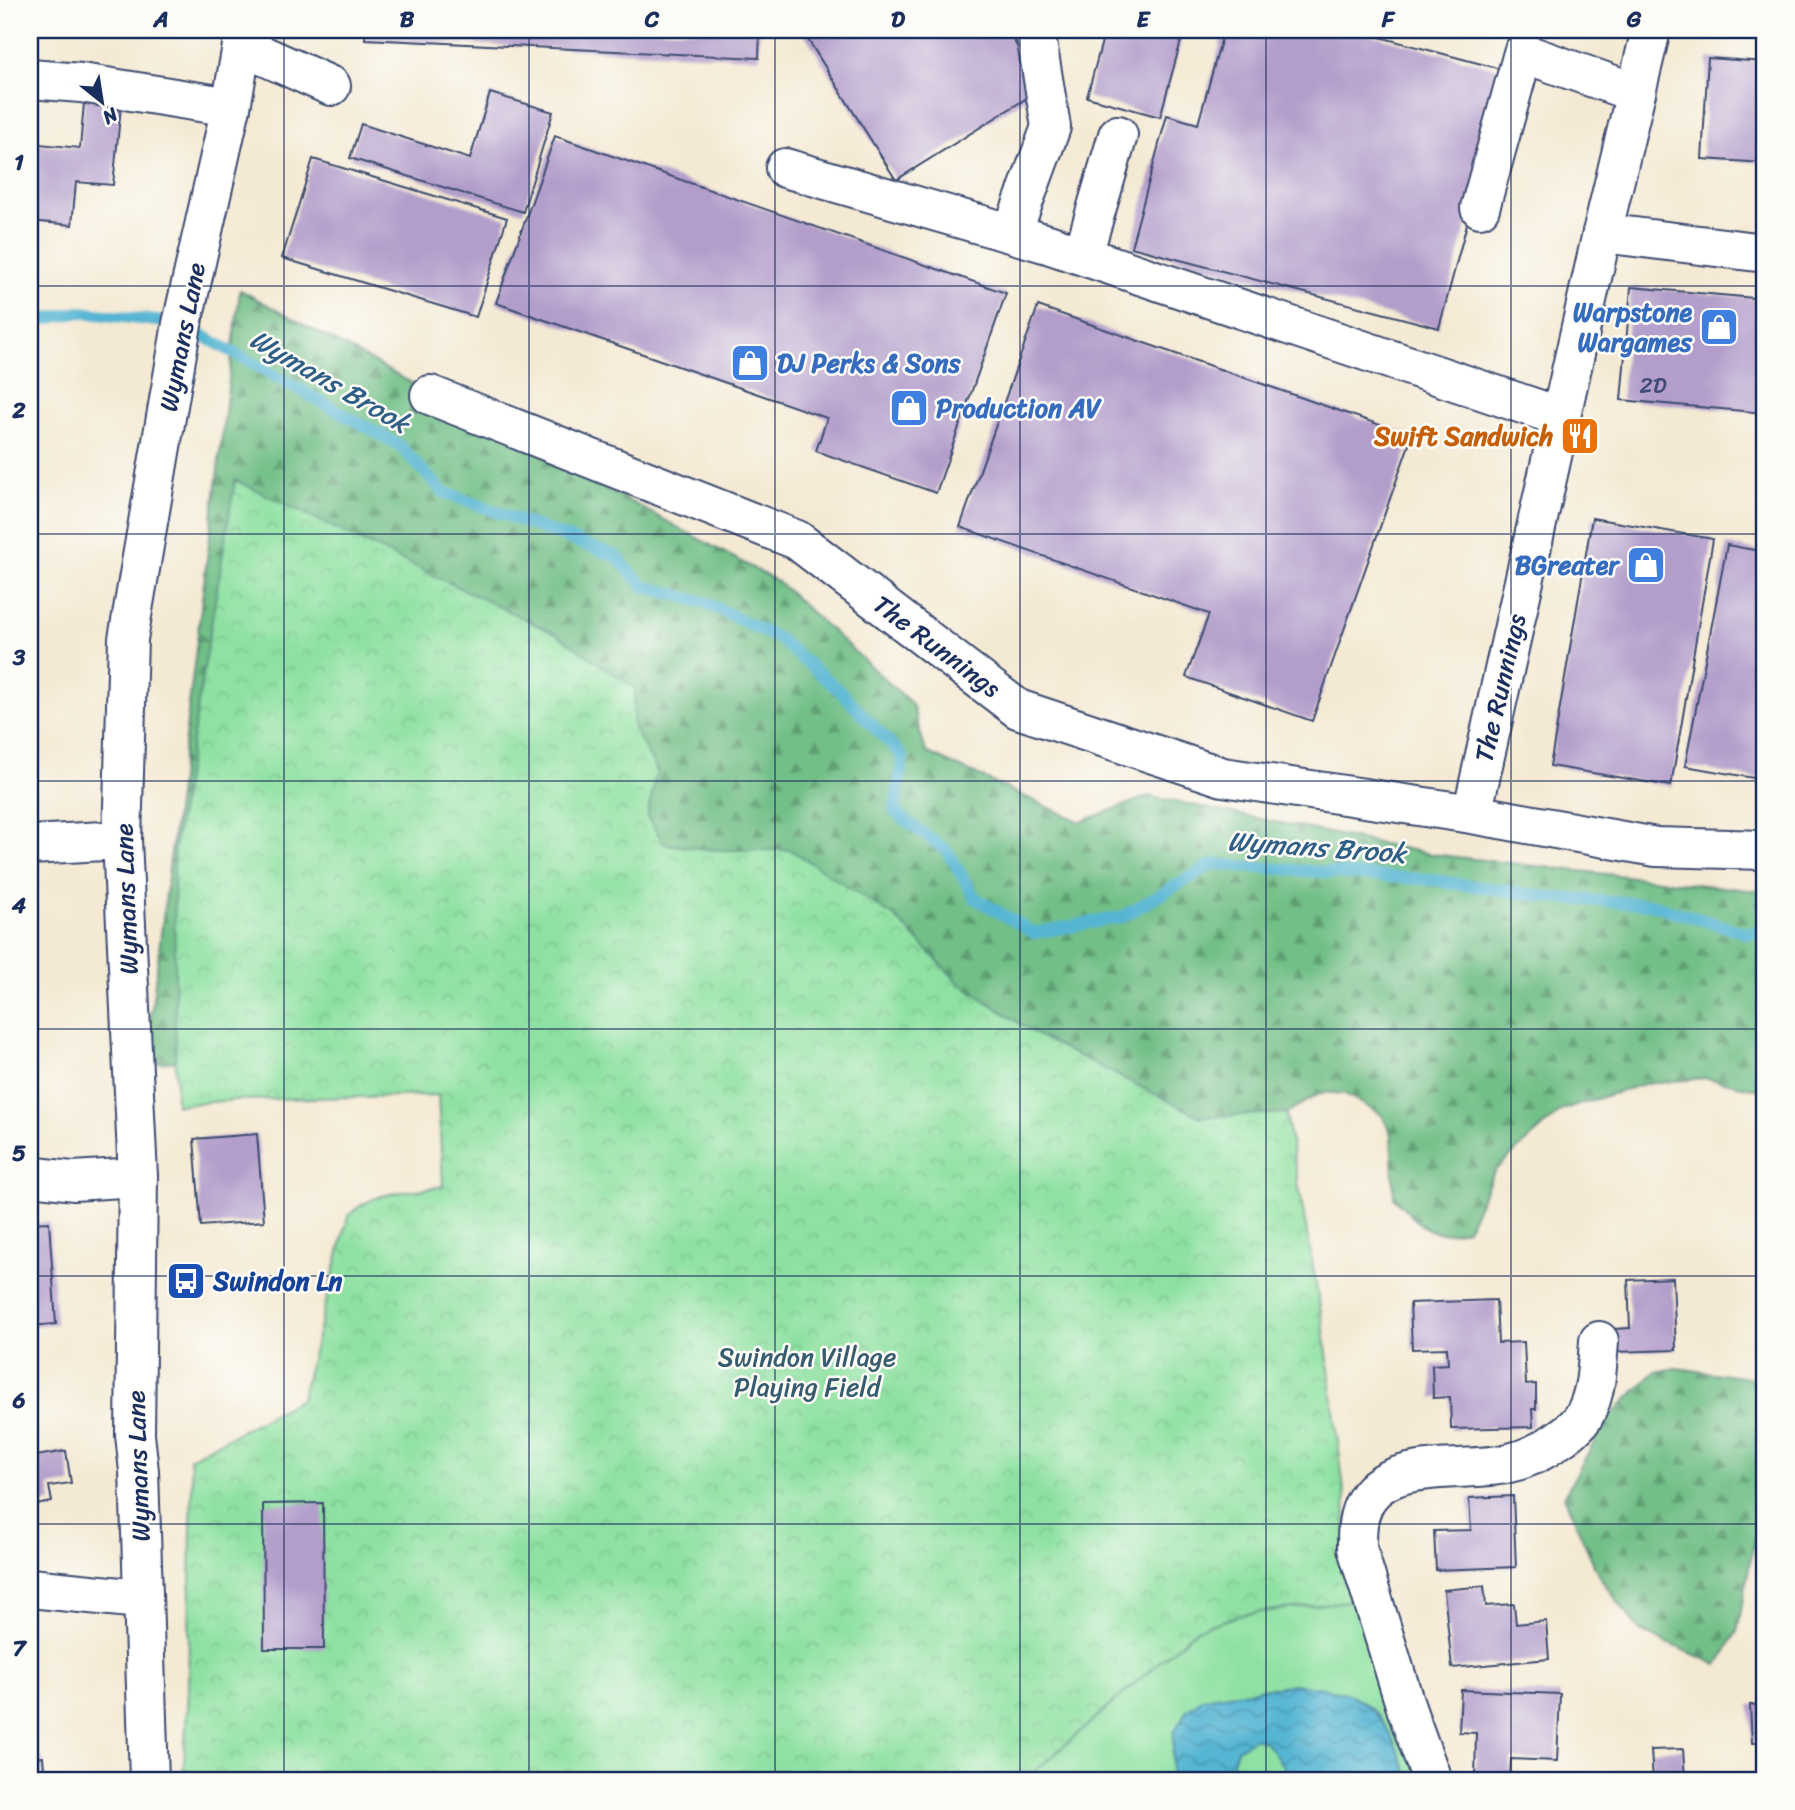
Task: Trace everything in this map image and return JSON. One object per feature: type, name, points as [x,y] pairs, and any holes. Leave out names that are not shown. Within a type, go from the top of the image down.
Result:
[{"type":"street","points":[[1012,233],[1051,127],[1035,30]]},
{"type":"street","name":"The Runnings","points":[[1472,814],[1602,233],[1651,30]]},
{"type":"street","points":[[244,38],[331,86]]},
{"type":"street","name":"Wymans Lane","points":[[149,1780],[141,1599],[139,1471],[135,1434],[138,1177],[122,840],[128,639],[182,324],[244,38]]},
{"type":"street","points":[[1480,208],[1523,52],[1636,93]]},
{"type":"street","points":[[30,79],[81,83],[231,107]]},
{"type":"street","points":[[1083,255],[1118,135]]},
{"type":"street","points":[[785,169],[1083,255],[1561,417]]},
{"type":"street","points":[[1602,233],[1765,253]]},
{"type":"street","name":"The Runnings","points":[[430,395],[797,540],[1018,709],[1223,777],[1472,814],[1656,847],[1765,850]]},
{"type":"street","points":[[30,845],[122,840]]},
{"type":"street","points":[[30,1176],[73,1181],[138,1177]]},
{"type":"street","points":[[1432,1780],[1407,1711],[1357,1548],[1358,1523],[1364,1504],[1381,1483],[1419,1470],[1503,1465],[1527,1458],[1549,1447],[1584,1416],[1597,1380],[1599,1341]]},
{"type":"street","points":[[30,1588],[141,1599]]},
{"type":"green space","points":[[240,290],[777,581],[912,704],[926,752],[1081,822],[1148,796],[1431,854],[1765,892],[1765,1091],[1706,1078],[1643,1084],[1562,1110],[1495,1170],[1467,1229],[1443,1233],[1433,1231],[1418,1222],[1394,1198],[1391,1134],[1382,1115],[1345,1094],[1323,1092],[1286,1113],[1201,1117],[1040,1037],[959,983],[896,918],[715,850],[665,844],[647,817],[657,771],[275,1054],[145,1064]]},
{"type":"green space","name":"Swindon Village Playing Field","points":[[235,480],[556,634],[635,688],[633,726],[657,771],[647,817],[665,844],[715,850],[791,850],[896,918],[959,983],[1040,1037],[1201,1117],[1286,1113],[1324,1330],[1345,1498],[1349,1601],[1244,1614],[1197,1629],[1025,1780],[183,1780],[188,1689],[192,1478],[190,1458],[301,1399],[348,1217],[368,1201],[380,1197],[443,1186],[438,1095],[235,1100],[176,1105],[174,850]]},
{"type":"green space","points":[[1676,1368],[1765,1380],[1765,1483],[1737,1632],[1718,1665],[1640,1631],[1599,1576],[1564,1496],[1607,1419],[1655,1372]]},
{"type":"green space","points":[[1372,1596],[1432,1780],[1025,1780],[1197,1629],[1244,1614]]},
{"type":"water","points":[[1294,1684],[1348,1694],[1370,1708],[1380,1718],[1394,1742],[1409,1780],[1293,1780],[1266,1742],[1256,1738],[1237,1749],[1227,1780],[1171,1780],[1174,1732],[1187,1710],[1203,1698]]},
{"type":"building","points":[[366,30],[760,30],[759,58],[365,39]]},
{"type":"building","points":[[802,30],[1007,30],[1043,88],[896,180]]},
{"type":"building","points":[[1105,30],[1184,30],[1160,117],[1087,97]]},
{"type":"building","points":[[1224,30],[1353,30],[1508,71],[1439,328],[1131,247],[1167,115],[1198,124]]},
{"type":"building","points":[[1708,58],[1765,62],[1765,163],[1702,159]]},
{"type":"building","points":[[85,92],[122,96],[113,185],[76,182],[72,225],[30,221],[30,143],[80,148]]},
{"type":"building","points":[[490,93],[553,112],[523,212],[350,158],[361,124],[470,159]]},
{"type":"building","points":[[555,136],[1006,293],[936,493],[816,451],[827,418],[496,303]]},
{"type":"building","points":[[313,159],[507,218],[476,317],[282,258]]},
{"type":"building","points":[[1631,287],[1765,299],[1765,413],[1621,400]]},
{"type":"building","points":[[1038,306],[1412,436],[1312,721],[1186,677],[1209,614],[960,527]]},
{"type":"building","points":[[1592,518],[1713,539],[1671,786],[1550,766]]},
{"type":"building","points":[[1727,545],[1765,552],[1765,780],[1685,766]]},
{"type":"building","points":[[257,1134],[264,1221],[201,1226],[194,1139]]},
{"type":"building","points":[[49,1222],[56,1324],[30,1326],[30,1223]]},
{"type":"building","points":[[1673,1278],[1676,1350],[1614,1352],[1614,1329],[1630,1328],[1628,1280]]},
{"type":"building","points":[[1496,1300],[1498,1343],[1524,1342],[1526,1385],[1536,1384],[1536,1409],[1532,1409],[1533,1427],[1451,1429],[1450,1397],[1433,1398],[1432,1365],[1448,1364],[1447,1348],[1412,1349],[1410,1303]]},
{"type":"building","points":[[66,1451],[71,1483],[49,1486],[52,1502],[30,1506],[30,1457]]},
{"type":"building","points":[[1513,1496],[1516,1567],[1436,1570],[1434,1531],[1471,1530],[1469,1498]]},
{"type":"building","points":[[323,1503],[324,1649],[264,1649],[263,1504]]},
{"type":"building","points":[[1484,1586],[1486,1606],[1514,1604],[1516,1624],[1546,1621],[1549,1659],[1452,1668],[1444,1590]]},
{"type":"building","points":[[1461,1690],[1560,1694],[1557,1761],[1511,1759],[1510,1780],[1475,1780],[1476,1733],[1459,1732]]},
{"type":"building","points":[[1765,1704],[1765,1743],[1752,1743],[1750,1705]]},
{"type":"building","points":[[1683,1749],[1685,1780],[1653,1780],[1651,1750]]},
{"type":"building","points":[[43,1757],[45,1780],[30,1780],[30,1758]]},
{"type":"waterway","name":"Wymans Brook","points":[[30,322],[80,312],[182,324],[399,445],[443,492],[616,556],[643,586],[706,603],[779,639],[840,691],[903,757],[895,812],[948,852],[975,898],[1034,933],[1122,917],[1213,864],[1433,880],[1555,898],[1650,904],[1749,934],[1765,927]]},
{"type":"place","name":"Warpstone Wargames","points":[[1719,327]]},
{"type":"place","name":"DJ Perks & Sons","points":[[750,363]]},
{"type":"place","name":"Production AV","points":[[909,408]]},
{"type":"place","name":"Swift Sandwich","points":[[1580,436]]},
{"type":"place","name":"BGreater","points":[[1646,565]]},
{"type":"place","name":"Swindon Ln","points":[[186,1281]]}]
